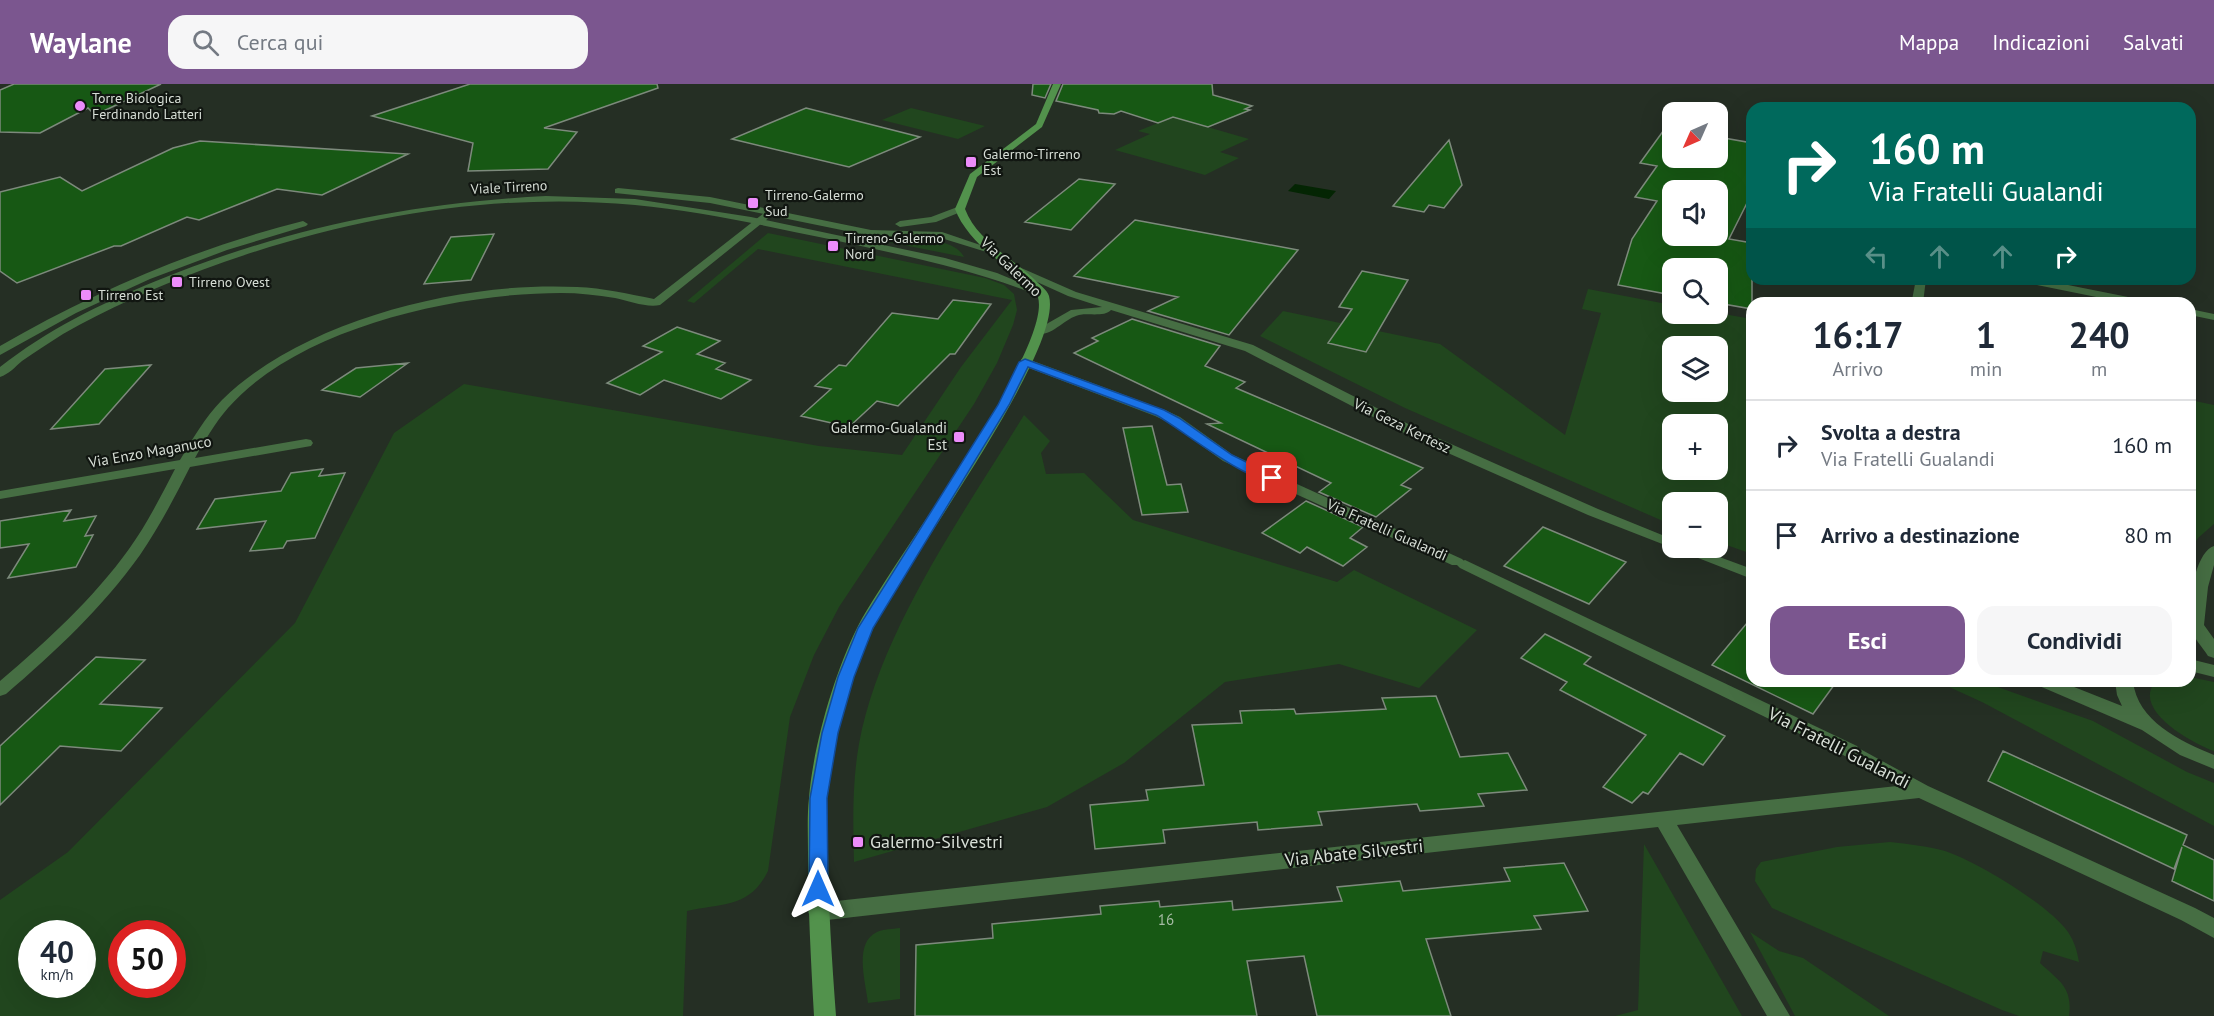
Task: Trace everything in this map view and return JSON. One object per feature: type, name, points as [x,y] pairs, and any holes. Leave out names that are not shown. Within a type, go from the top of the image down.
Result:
[{"type":"main road","points":[[960,209],[973,176],[1039,124],[1046,114],[1052,92],[1057,84]]},
{"type":"main road","name":"Via Galermo","points":[[825,1016],[818,912],[818,798],[830,733],[846,677],[865,628],[1004,405],[1040,332],[1045,314],[1043,294],[1019,270],[993,251],[964,220],[960,209]]},
{"type":"street","name":"Viale Tirreno","points":[[0,351],[72,309],[168,266],[263,235],[371,210],[472,194],[577,189],[681,196],[825,223]]},
{"type":"street","name":"Viale Tirreno","points":[[0,373],[80,321],[161,282],[242,252],[366,220],[463,205],[583,199],[664,205],[931,257],[1005,278],[1043,294]]},
{"type":"street","points":[[825,223],[873,226],[915,223],[944,217],[960,209]]},
{"type":"street","points":[[0,690],[61,636],[101,596],[129,560],[151,526],[211,420],[241,389],[273,366],[331,335],[397,312],[465,297],[499,292],[575,290],[656,303],[771,212]]},
{"type":"street","points":[[825,223],[871,233],[942,235],[993,251]]},
{"type":"street","points":[[931,257],[967,262],[993,251]]},
{"type":"street","points":[[1019,270],[1072,294],[1130,313]]},
{"type":"street","points":[[2052,285],[2113,297]]},
{"type":"street","points":[[1040,332],[1064,317],[1084,310],[1130,313]]},
{"type":"street","name":"Via Geza Kertesz","points":[[1130,313],[1249,348],[1419,435],[1662,540]]},
{"type":"street","points":[[2196,313],[2214,317]]},
{"type":"street","name":"Via Fratelli Gualandi","points":[[1025,362],[1175,420],[1228,458],[1461,564],[1851,751],[1922,791],[2188,914],[2214,929]]},
{"type":"street","name":"Via Enzo Maganuco","points":[[0,495],[306,443]]},
{"type":"street","points":[[2196,608],[2205,563],[2214,551]]},
{"type":"street","points":[[1709,558],[1746,572]]},
{"type":"street","points":[[2196,632],[2214,652]]},
{"type":"street","points":[[2196,666],[2214,671]]},
{"type":"street","points":[[2058,687],[2119,712],[2156,731]]},
{"type":"street","points":[[2124,687],[2128,702],[2139,717],[2178,746],[2214,762]]},
{"type":"street","name":"Via Abate Silvestri","points":[[818,912],[1922,791]]},
{"type":"street","points":[[1663,819],[1779,1016]]},
{"type":"shaded area","points":[[911,108],[985,126],[958,139],[882,120]]},
{"type":"shaded area","points":[[1173,117],[1249,139],[1220,152],[1239,158],[1205,175],[1115,150],[1150,134],[1138,131]]},
{"type":"shaded area","points":[[1295,184],[1336,191],[1329,199],[1288,191]]},
{"type":"shaded area","points":[[768,233],[985,278],[1004,285],[1014,294],[1017,310],[997,363],[974,404],[839,607],[814,655],[790,717],[768,871],[753,892],[744,898],[724,905],[687,911],[683,1016],[0,1016],[0,900],[68,852],[295,623],[394,433],[464,384],[819,446],[902,455],[961,367],[1012,300],[758,249],[694,303],[687,301]]},
{"type":"shaded area","points":[[873,239],[936,241],[958,249],[964,257]]},
{"type":"shaded area","points":[[1588,289],[1662,303],[1662,324],[1728,324],[1728,315],[1746,318],[1746,552],[1728,546],[1728,492],[1662,492],[1662,521],[1405,408],[1260,336],[1283,311],[1440,344],[1565,435],[1601,313],[1582,309]]},
{"type":"shaded area","points":[[2196,401],[2214,405],[2214,524],[2196,541]]},
{"type":"shaded area","points":[[1024,415],[1050,441],[1041,453],[1046,474],[1084,473],[1133,520],[1337,582],[1354,570],[1477,630],[1419,688],[1339,664],[1225,682],[1124,763],[1047,807],[854,862],[855,773],[859,744],[870,701],[885,658],[951,532]]},
{"type":"shaded area","points":[[2196,678],[2214,682],[2214,751],[2192,741],[2168,724],[2151,703],[2150,693],[2153,687],[2196,687]]},
{"type":"shaded area","points":[[1949,687],[1998,687],[2093,721],[2187,772],[2214,783],[2214,826],[1982,702]]},
{"type":"shaded area","points":[[1890,842],[1918,845],[1958,856],[2011,885],[2059,921],[2072,939],[2079,962],[2043,951],[2040,963],[2059,980],[2067,991],[2069,1016],[2019,1016],[2002,1010],[1772,908],[1755,881],[1756,869],[1761,862],[1837,847]]},
{"type":"shaded area","points":[[1644,844],[1742,1016],[1615,1016],[1638,1010]]},
{"type":"shaded area","points":[[900,928],[900,999],[868,1003],[863,964],[865,945],[877,932]]},
{"type":"shaded area","points":[[1750,932],[1779,951],[1803,958],[1889,1016],[1795,1016]]},
{"type":"building","name":"Torre Biologica Ferdinando Latteri","points":[[14,84],[161,84],[95,115],[88,108],[40,133],[0,132],[0,90]]},
{"type":"building","points":[[470,84],[657,84],[658,88],[544,128],[577,132],[548,169],[468,171],[473,143],[372,116]]},
{"type":"building","points":[[1033,84],[1051,84],[1045,98],[1032,95]]},
{"type":"building","points":[[1063,84],[1212,84],[1213,95],[1252,106],[1245,109],[1250,110],[1208,127],[1173,117],[1158,123],[1121,111],[1114,114],[1099,113],[1098,110],[1056,101]]},
{"type":"building","points":[[806,108],[920,137],[849,167],[732,139]]},
{"type":"building","points":[[1662,133],[1662,168],[1728,168],[1728,139],[1746,142],[1746,205],[1729,239],[1746,242],[1746,285],[1752,285],[1752,297],[1746,297],[1746,308],[1728,305],[1728,258],[1662,258],[1662,293],[1618,285],[1632,239],[1657,201],[1635,197],[1657,166],[1640,163]]},
{"type":"building","points":[[1449,140],[1462,185],[1444,208],[1429,205],[1424,212],[1393,206]]},
{"type":"building","points":[[200,141],[408,154],[322,195],[277,189],[199,220],[187,217],[121,246],[114,246],[17,283],[0,271],[0,192],[60,177],[82,191],[173,148]]},
{"type":"building","points":[[1079,179],[1115,184],[1071,230],[1025,222]]},
{"type":"building","points":[[1135,220],[1298,250],[1229,335],[1148,311],[1178,297],[1074,276]]},
{"type":"building","points":[[494,234],[471,280],[424,284],[451,237]]},
{"type":"building","points":[[1362,271],[1408,280],[1366,352],[1328,343],[1352,309],[1339,307]]},
{"type":"building","points":[[953,300],[991,304],[955,354],[950,354],[898,406],[877,401],[849,427],[801,416],[831,389],[815,386],[839,365],[846,366],[892,313],[938,319]]},
{"type":"building","points":[[1132,319],[1220,346],[1205,366],[1245,382],[1236,388],[1423,468],[1401,485],[1411,489],[1376,517],[1319,492],[1331,483],[1207,424],[1221,423],[1074,353],[1098,341],[1092,338]]},
{"type":"building","points":[[677,327],[720,341],[697,354],[725,363],[716,369],[751,380],[721,399],[664,380],[640,395],[607,383],[662,352],[643,346]]},
{"type":"building","points":[[408,363],[360,397],[322,390],[356,368]]},
{"type":"building","points":[[151,365],[99,424],[51,429],[105,369]]},
{"type":"building","points":[[1152,426],[1167,485],[1181,484],[1188,512],[1142,515],[1123,428]]},
{"type":"building","points":[[323,469],[319,476],[345,473],[315,538],[287,541],[283,548],[250,551],[266,521],[197,529],[215,499],[281,491],[291,473]]},
{"type":"building","points":[[1306,501],[1363,527],[1350,538],[1367,547],[1343,566],[1307,547],[1300,553],[1262,533]]},
{"type":"building","points":[[71,510],[64,521],[96,516],[85,536],[93,535],[76,567],[8,578],[29,544],[0,548],[0,521]]},
{"type":"building","points":[[1543,527],[1626,562],[1589,604],[1504,566]]},
{"type":"building","points":[[1746,624],[1746,681],[1712,665]]},
{"type":"building","points":[[1545,634],[1591,657],[1584,664],[1725,736],[1703,765],[1680,753],[1648,794],[1643,792],[1632,803],[1603,787],[1646,735],[1560,690],[1567,682],[1521,658]]},
{"type":"building","points":[[96,657],[145,660],[100,704],[162,708],[121,751],[60,746],[0,805],[0,746]]},
{"type":"building","points":[[1757,687],[1833,687],[1813,714]]},
{"type":"building","points":[[1436,696],[1460,757],[1508,753],[1527,790],[1478,794],[1484,806],[1420,811],[1417,804],[1318,812],[1322,825],[1258,830],[1257,822],[1163,830],[1165,843],[1095,849],[1090,805],[1148,800],[1146,790],[1204,785],[1192,725],[1242,723],[1240,711],[1294,709],[1296,714],[1386,709],[1382,698]]},
{"type":"building","points":[[2003,751],[2187,835],[2183,845],[2214,860],[2214,901],[2172,881],[2182,847],[2174,869],[1988,781]]},
{"type":"building","points":[[1564,863],[1588,911],[1534,916],[1541,929],[1426,939],[1451,1016],[1317,1016],[1304,956],[1247,961],[1257,1016],[915,1016],[916,945],[993,938],[992,924],[1101,914],[1100,906],[1159,901],[1160,907],[1232,901],[1233,910],[1342,901],[1337,887],[1400,881],[1403,891],[1510,881],[1504,868]]},
{"type":"place","name":"Torre Biologica Ferdinando Latteri","points":[[80,106]]},
{"type":"place","name":"Galermo-Tirreno Est","points":[[971,162]]},
{"type":"place","name":"Tirreno-Galermo Sud","points":[[753,203]]},
{"type":"place","name":"Tirreno-Galermo Nord","points":[[833,246]]},
{"type":"place","name":"Tirreno Ovest","points":[[177,282]]},
{"type":"place","name":"Tirreno Est","points":[[86,295]]},
{"type":"place","name":"Galermo-Gualandi Est","points":[[959,437]]},
{"type":"place","name":"Galermo-Silvestri","points":[[858,842]]},
{"type":"route","points":[[818,889],[818,798],[830,733],[846,677],[865,628],[1004,405],[1025,362],[1175,420],[1228,458],[1272,478]]}]
